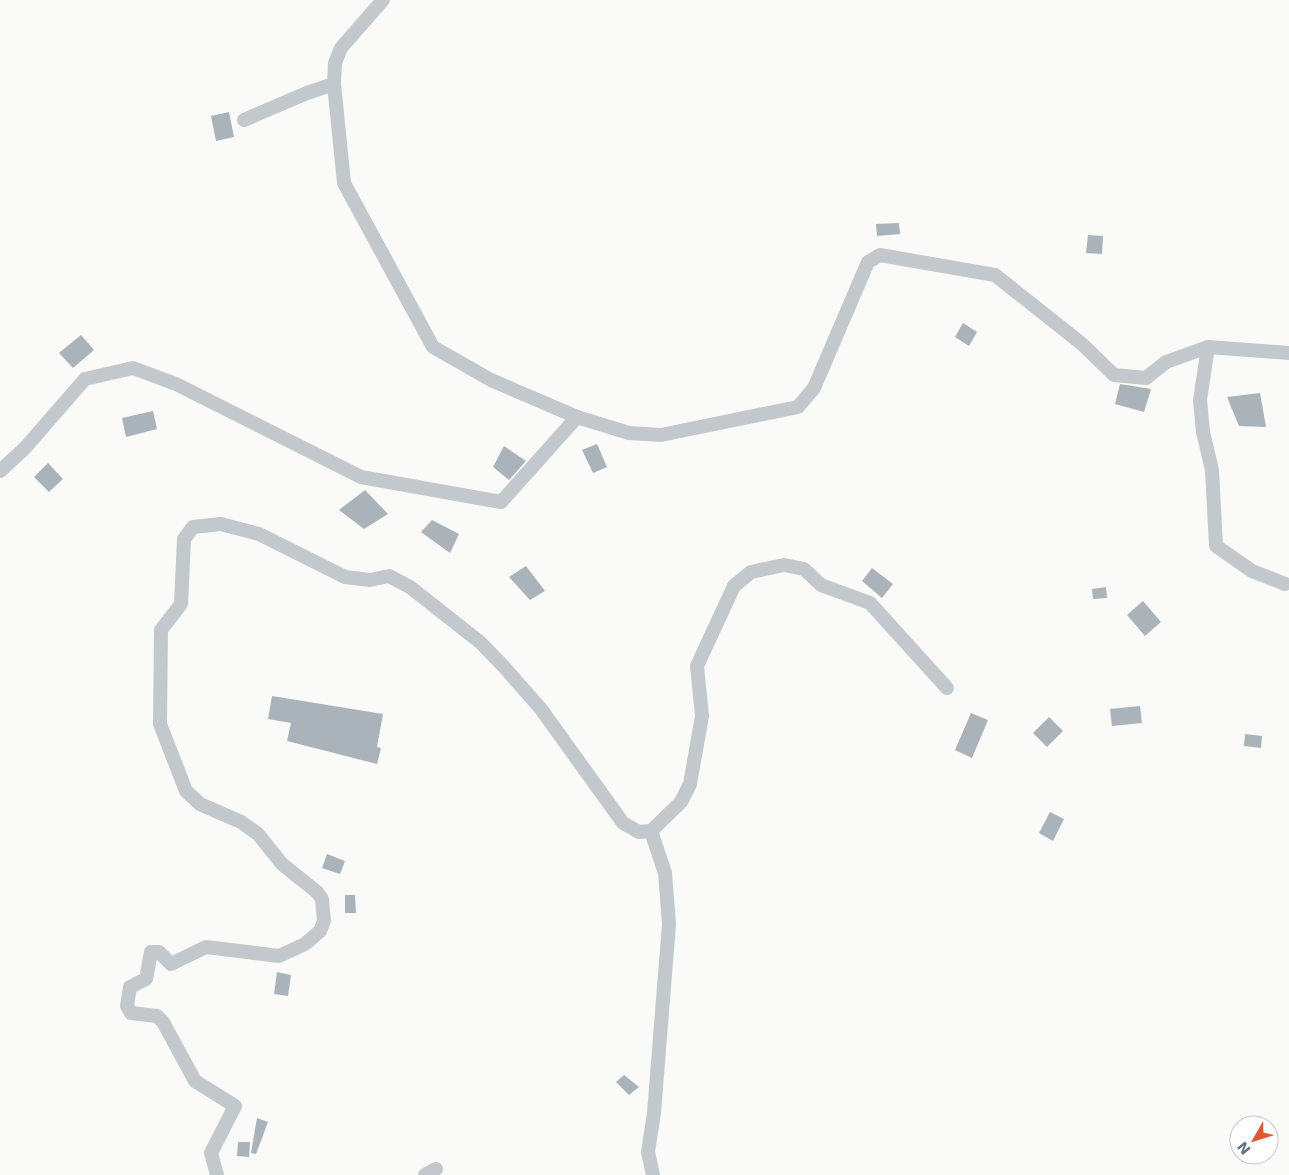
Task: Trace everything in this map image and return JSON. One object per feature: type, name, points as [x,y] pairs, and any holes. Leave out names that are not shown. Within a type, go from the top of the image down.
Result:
[{"type":"street","points":[[383,0],[341,48],[335,64],[334,84],[344,183],[433,347],[492,380],[577,418],[629,433],[661,435],[798,407],[814,388],[868,262],[880,255],[995,275],[1082,344],[1114,375],[1146,378],[1166,362],[1208,347],[1289,353]]},
{"type":"street","points":[[244,120],[334,84]]},
{"type":"street","points":[[1208,347],[1200,400],[1203,432],[1212,470],[1216,546],[1252,571],[1285,584]]},
{"type":"street","points":[[0,471],[25,448],[85,379],[133,368],[176,384],[361,477],[500,502],[577,418]]},
{"type":"street","points":[[217,1175],[212,1153],[235,1106],[196,1081],[164,1022],[157,1016],[131,1013],[127,1006],[130,987],[146,979],[151,952],[159,952],[171,964],[206,948],[279,956],[305,944],[320,931],[324,921],[322,899],[317,892],[282,864],[258,834],[241,822],[200,804],[186,791],[160,724],[160,630],[181,604],[184,538],[193,527],[221,524],[259,534],[345,577],[370,580],[389,576],[410,588],[481,643],[505,668],[541,709],[623,823],[639,832],[651,832],[682,802],[690,784],[702,716],[697,666],[734,586],[750,572],[784,565],[804,569],[821,585],[870,604],[947,688]]},
{"type":"street","points":[[651,832],[665,873],[669,924],[654,1113],[648,1152],[653,1175]]},
{"type":"street","points":[[425,1175],[436,1168],[436,1175]]},
{"type":"building","points":[[229,112],[234,137],[216,141],[211,116]]},
{"type":"building","points":[[899,223],[900,234],[877,236],[876,224]]},
{"type":"building","points":[[1088,235],[1103,236],[1102,254],[1086,253]]},
{"type":"building","points":[[963,323],[977,332],[969,346],[955,337]]},
{"type":"building","points":[[81,335],[94,350],[73,368],[59,353]]},
{"type":"building","points":[[1120,384],[1151,389],[1144,412],[1115,404]]},
{"type":"building","points":[[1260,393],[1266,427],[1239,426],[1227,397]]},
{"type":"building","points":[[153,411],[157,429],[126,437],[122,418]]},
{"type":"building","points":[[597,444],[607,467],[593,473],[582,450]]},
{"type":"building","points":[[504,446],[526,461],[509,480],[493,467]]},
{"type":"building","points":[[48,463],[63,479],[49,492],[34,477]]},
{"type":"building","points":[[365,490],[388,514],[364,529],[339,510]]},
{"type":"building","points":[[432,520],[459,534],[450,553],[421,532]]},
{"type":"building","points":[[526,566],[545,591],[530,600],[509,577]]},
{"type":"building","points":[[872,568],[893,584],[882,598],[862,581]]},
{"type":"building","points":[[1106,587],[1107,598],[1093,599],[1092,589]]},
{"type":"building","points":[[1143,601],[1161,622],[1145,636],[1127,615]]},
{"type":"building","points":[[272,696],[383,714],[377,747],[381,748],[377,764],[287,741],[291,723],[268,719]]},
{"type":"building","points":[[1140,706],[1142,723],[1112,726],[1110,709]]},
{"type":"building","points":[[971,713],[988,720],[972,758],[955,750]]},
{"type":"building","points":[[1049,717],[1063,731],[1047,747],[1033,733]]},
{"type":"building","points":[[1245,734],[1262,736],[1261,748],[1244,746]]},
{"type":"building","points":[[1050,812],[1064,819],[1053,841],[1039,833]]},
{"type":"building","points":[[327,854],[345,861],[340,874],[322,868]]},
{"type":"building","points":[[345,895],[355,895],[356,913],[345,913]]},
{"type":"building","points":[[277,972],[291,975],[288,996],[274,994]]},
{"type":"building","points":[[624,1075],[639,1087],[629,1095],[616,1082]]},
{"type":"building","points":[[257,1118],[268,1122],[256,1154],[251,1153]]},
{"type":"building","points":[[238,1142],[250,1142],[249,1157],[237,1156]]}]
